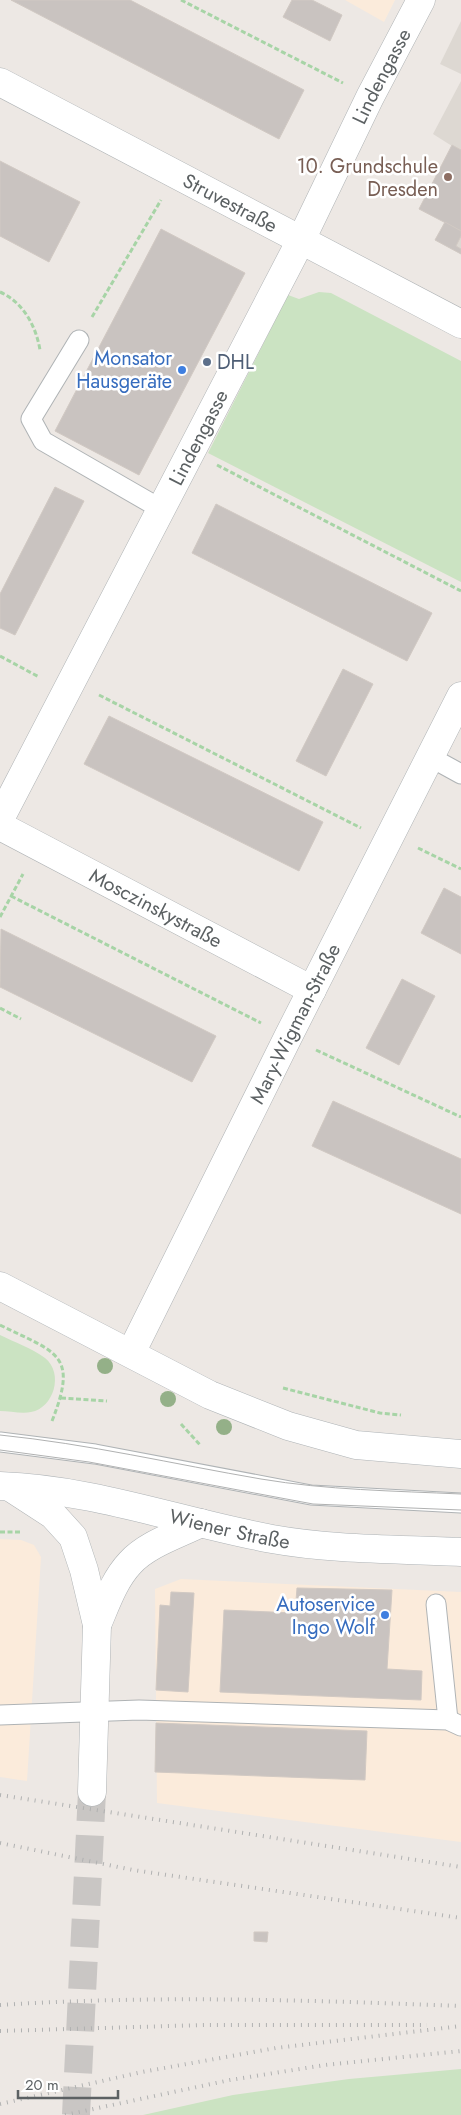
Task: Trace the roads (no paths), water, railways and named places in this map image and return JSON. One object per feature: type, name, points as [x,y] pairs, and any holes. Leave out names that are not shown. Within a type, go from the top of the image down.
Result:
[{"type":"street","name":"Lindengasse","points":[[0,819],[301,240],[370,97],[421,0]]},
{"type":"street","name":"Struvestraße","points":[[0,82],[461,324]]},
{"type":"street","name":"Mary-Wigman-Straße","points":[[131,1353],[288,1037],[461,696]]},
{"type":"street","name":"Mosczinskystraße","points":[[0,826],[312,990]]},
{"type":"street","points":[[0,1286],[210,1395],[288,1426],[356,1445],[461,1454]]},
{"type":"street","points":[[5,1486],[53,1515],[73,1537],[84,1570],[97,1625],[92,1792]]},
{"type":"street","name":"Wiener Straße","points":[[5,1486],[110,1500],[273,1539],[331,1545],[461,1552]]},
{"type":"street","points":[[97,1625],[114,1585],[130,1562],[148,1549],[201,1523]]},
{"type":"lane","points":[[79,340],[31,419],[43,441],[161,509]]},
{"type":"lane","points":[[430,757],[461,774]]},
{"type":"lane","points":[[0,1442],[95,1454],[311,1495],[461,1503]]},
{"type":"lane","points":[[0,1715],[139,1710],[455,1723],[436,1604]]},
{"type":"tunnel","points":[[76,2115],[92,1792]]},
{"type":"tram line","points":[[0,1435],[98,1449],[286,1483],[361,1490],[461,1494]]},
{"type":"tram line","points":[[0,1450],[89,1462],[313,1504],[461,1510]]},
{"type":"railway","points":[[0,1795],[461,1867]]},
{"type":"railway","points":[[0,1843],[133,1870],[461,1918]]},
{"type":"railway","points":[[0,2005],[173,1999],[288,2000],[461,2006]]},
{"type":"railway","points":[[0,2031],[204,2025],[427,2025]]},
{"type":"railway","points":[[0,2104],[142,2072],[276,2048],[461,2026]]},
{"type":"railway","points":[[65,2115],[230,2080],[325,2065],[461,2051]]},
{"type":"place","name":"10. Grundschule Dresden","points":[[448,177]]},
{"type":"place","name":"DHL","points":[[207,362]]},
{"type":"place","name":"Monsator Hausgeräte","points":[[182,370]]},
{"type":"place","name":"Autoservice Ingo Wolf","points":[[385,1615]]}]
